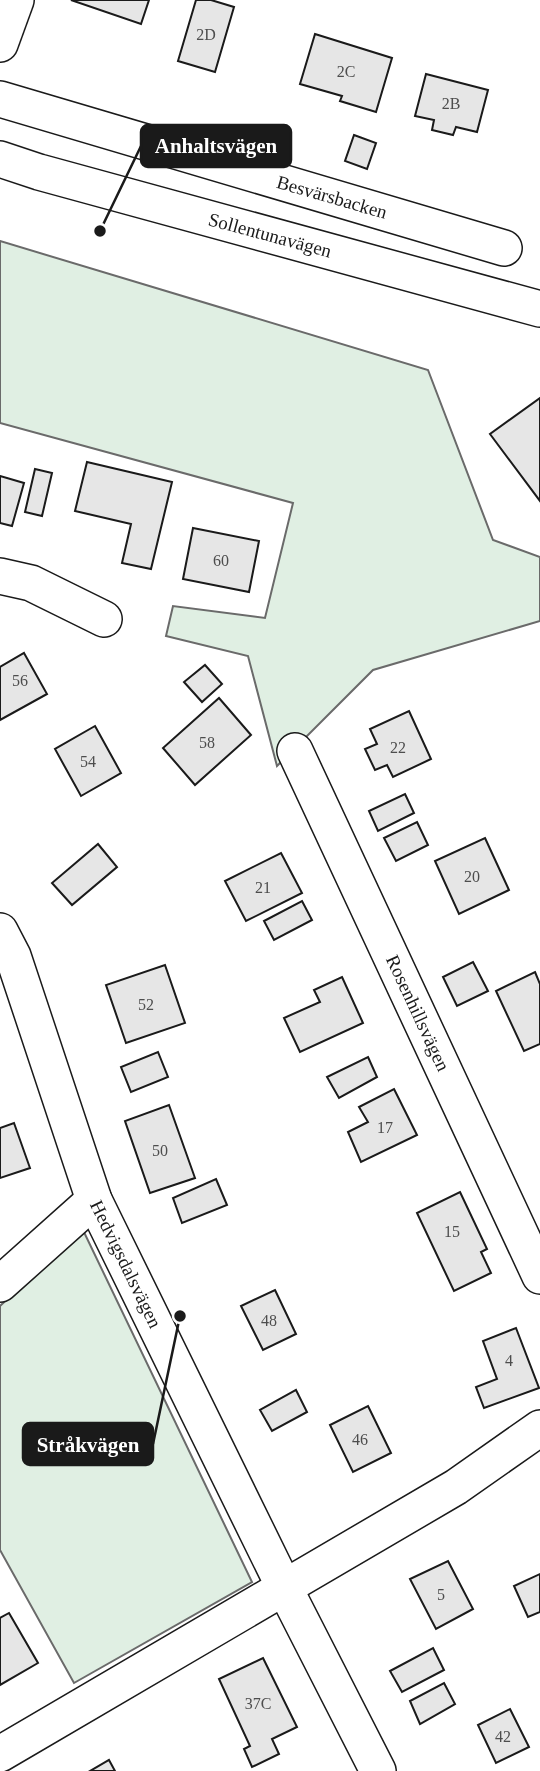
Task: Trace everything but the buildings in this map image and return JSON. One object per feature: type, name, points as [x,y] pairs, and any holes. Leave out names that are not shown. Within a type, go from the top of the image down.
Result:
[{"type":"street","points":[[0,44],[16,0]]},
{"type":"street","name":"Besvärsbacken","points":[[0,99],[504,248]]},
{"type":"street","name":"Sollentunavägen","points":[[0,159],[540,309]]},
{"type":"street","points":[[0,576],[31,583],[104,619]]},
{"type":"street","name":"Rosenhillsvägen","points":[[295,751],[540,1276]]},
{"type":"street","name":"Hedvigsdalsvägen","points":[[0,931],[13,956],[94,1200],[284,1587],[378,1771]]},
{"type":"street","points":[[0,1284],[94,1200]]},
{"type":"street","points":[[0,1754],[456,1487],[540,1428]]},
{"type":"green space","points":[[0,241],[428,370],[493,540],[540,557],[540,621],[373,670],[277,766],[248,656],[166,636],[173,606],[265,618],[293,503],[0,423]]},
{"type":"green space","points":[[82,1228],[252,1582],[74,1683],[0,1550],[0,1306]]},
{"type":"place","name":"Anhaltsvägen","points":[[100,231]]},
{"type":"place","name":"Stråkvägen","points":[[180,1316]]}]
